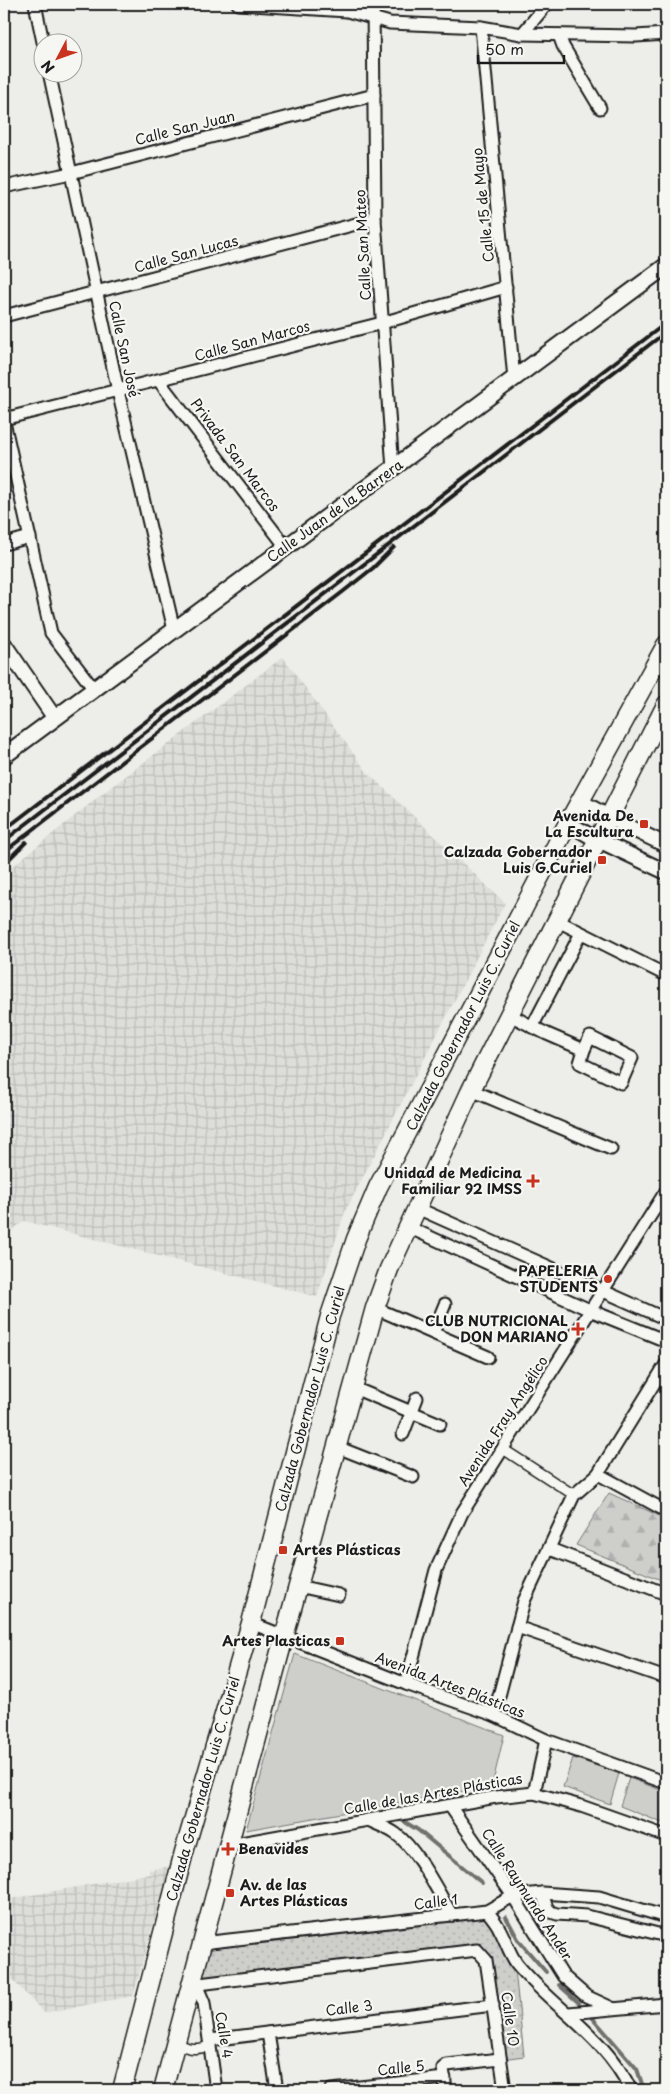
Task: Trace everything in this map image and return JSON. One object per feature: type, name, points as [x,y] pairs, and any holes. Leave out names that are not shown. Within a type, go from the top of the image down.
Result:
[{"type":"main road","name":"Calle Juan de la Barrera","points":[[4,756],[54,716],[393,469],[666,266]]},
{"type":"main road","name":"Calzada Gobernador Luis C. Curiel","points":[[122,2090],[184,1852],[251,1623],[330,1316],[356,1239],[378,1188],[568,823],[666,645]]},
{"type":"main road","points":[[163,2090],[194,1985],[202,1943],[375,1308],[408,1228],[471,1090],[666,705]]},
{"type":"street","points":[[34,4],[41,32]]},
{"type":"street","points":[[238,4],[346,7],[390,23],[481,27],[522,34],[636,36],[666,34]]},
{"type":"street","name":"Calle San Mateo","points":[[373,4],[375,219],[393,469]]},
{"type":"street","points":[[522,34],[547,4]]},
{"type":"street","name":"Calle 15 de Mayo","points":[[481,27],[514,380]]},
{"type":"street","points":[[559,35],[563,46],[600,108]]},
{"type":"street","name":"Calle San José","points":[[51,82],[118,391],[174,630]]},
{"type":"street","name":"Calle San Juan","points":[[4,187],[71,173],[374,95]]},
{"type":"street","name":"Calle San Lucas","points":[[4,316],[375,219]]},
{"type":"street","name":"Calle San Marcos","points":[[4,420],[382,323],[506,287]]},
{"type":"street","name":"Privada San Marcos","points":[[159,381],[286,546]]},
{"type":"street","points":[[4,420],[51,633],[93,688]]},
{"type":"street","points":[[4,544],[30,537]]},
{"type":"street","points":[[4,644],[54,716]]},
{"type":"street","points":[[581,802],[666,845]]},
{"type":"street","points":[[568,823],[598,840],[666,872]]},
{"type":"street","points":[[558,921],[666,975]]},
{"type":"street","points":[[532,1027],[581,933]]},
{"type":"street","points":[[508,1014],[584,1050]]},
{"type":"street","points":[[590,1037],[632,1058],[621,1083],[580,1063],[584,1050],[590,1037]]},
{"type":"street","points":[[471,1090],[611,1149]]},
{"type":"street","name":"Avenida Fray Angélico","points":[[406,1684],[436,1570],[462,1513],[666,1192]]},
{"type":"street","points":[[417,1208],[666,1319]]},
{"type":"street","points":[[408,1228],[592,1311],[666,1341]]},
{"type":"street","points":[[433,1333],[445,1304]]},
{"type":"street","points":[[375,1308],[488,1357]]},
{"type":"street","points":[[494,1715],[524,1601],[550,1549],[574,1494],[598,1474],[666,1364]]},
{"type":"street","points":[[354,1388],[440,1424]]},
{"type":"street","points":[[403,1434],[417,1398]]},
{"type":"street","points":[[337,1447],[413,1477]]},
{"type":"street","points":[[503,1449],[574,1494]]},
{"type":"street","points":[[598,1474],[666,1511]]},
{"type":"street","points":[[550,1549],[666,1594]]},
{"type":"street","points":[[298,1586],[339,1596]]},
{"type":"street","name":"Avenida Artes Plásticas","points":[[251,1623],[406,1684],[494,1715],[546,1740],[666,1783]]},
{"type":"street","points":[[517,1627],[666,1678]]},
{"type":"street","points":[[534,1792],[546,1740]]},
{"type":"street","name":"Calle de las Artes Plásticas","points":[[229,1845],[496,1797],[534,1792],[581,1806],[666,1836]]},
{"type":"street","name":"Calle Raymundo Ander","points":[[450,1806],[513,1896],[562,1976],[586,1996],[612,2008]]},
{"type":"street","points":[[368,1820],[390,1830],[404,1841],[425,1869],[452,1915]]},
{"type":"street","points":[[542,1893],[547,1908],[551,1912],[586,1916],[666,1936]]},
{"type":"street","name":"Calle 1","points":[[202,1943],[487,1911],[513,1896],[542,1893],[599,1897],[666,1917]]},
{"type":"street","points":[[487,1911],[500,1930],[517,1964],[610,2055],[631,2090]]},
{"type":"street","name":"Calle 10","points":[[194,1985],[472,1949],[482,1953],[486,1960],[505,2090]]},
{"type":"street","name":"Calle 4","points":[[194,1985],[204,2003],[216,2090]]},
{"type":"street","points":[[569,2013],[666,2004]]},
{"type":"street","name":"Calle 3","points":[[210,2043],[268,2033],[493,2006]]},
{"type":"street","points":[[268,2033],[277,2090]]},
{"type":"street","points":[[176,2042],[186,2048],[196,2050],[210,2043]]},
{"type":"street","name":"Calle 5","points":[[331,2090],[394,2087],[444,2073],[450,2064],[500,2059]]},
{"type":"street","points":[[444,2073],[446,2090]]},
{"type":"shaded area","points":[[283,657],[367,772],[505,903],[345,1212],[317,1297],[24,1221],[4,1237],[4,873],[102,794]]},
{"type":"shaded area","points":[[170,1866],[133,1996],[44,2013],[4,1971],[4,1900],[149,1874],[149,1870]]},
{"type":"green space","points":[[609,1493],[666,1519],[666,1582],[576,1545]]},
{"type":"green space","points":[[295,1654],[504,1735],[492,1786],[246,1830]]},
{"type":"green space","points":[[573,1758],[619,1773],[610,1804],[563,1787]]},
{"type":"green space","points":[[629,1778],[666,1792],[665,1824],[620,1806]]},
{"type":"green space","points":[[486,1913],[498,1930],[515,1970],[524,2056],[502,2059],[490,1960],[476,1948],[203,1982],[201,1957],[203,1944]]},
{"type":"green space","points":[[445,2078],[446,2090],[394,2090],[393,2084]]},
{"type":"waterway","points":[[390,1803],[393,1807]]},
{"type":"waterway","points":[[400,1819],[418,1830],[482,1883]]},
{"type":"waterway","points":[[506,1917],[519,1941],[546,1972]]},
{"type":"waterway","points":[[559,1985],[579,2003]]},
{"type":"waterway","points":[[591,2016],[637,2069],[644,2090]]},
{"type":"railway","points":[[4,830],[666,323]]},
{"type":"railway","points":[[4,841],[666,332]]},
{"type":"railway","points":[[4,852],[344,591],[373,568],[394,547]]},
{"type":"railway","points":[[4,864],[26,842]]},
{"type":"place","name":"Avenida De La Escultura","points":[[644,824]]},
{"type":"place","name":"Calzada Gobernador Luis G.Curiel","points":[[602,860]]},
{"type":"place","name":"Unidad de Medicina Familiar 92 IMSS","points":[[533,1181]]},
{"type":"place","name":"PAPELERIA STUDENTS","points":[[608,1279]]},
{"type":"place","name":"CLUB NUTRICIONAL DON MARIANO","points":[[578,1329]]},
{"type":"place","name":"Artes Plásticas","points":[[283,1550]]},
{"type":"place","name":"Artes Plasticas","points":[[340,1641]]},
{"type":"place","name":"Benavides","points":[[228,1849]]},
{"type":"place","name":"Av. de las Artes Plásticas","points":[[230,1893]]}]
